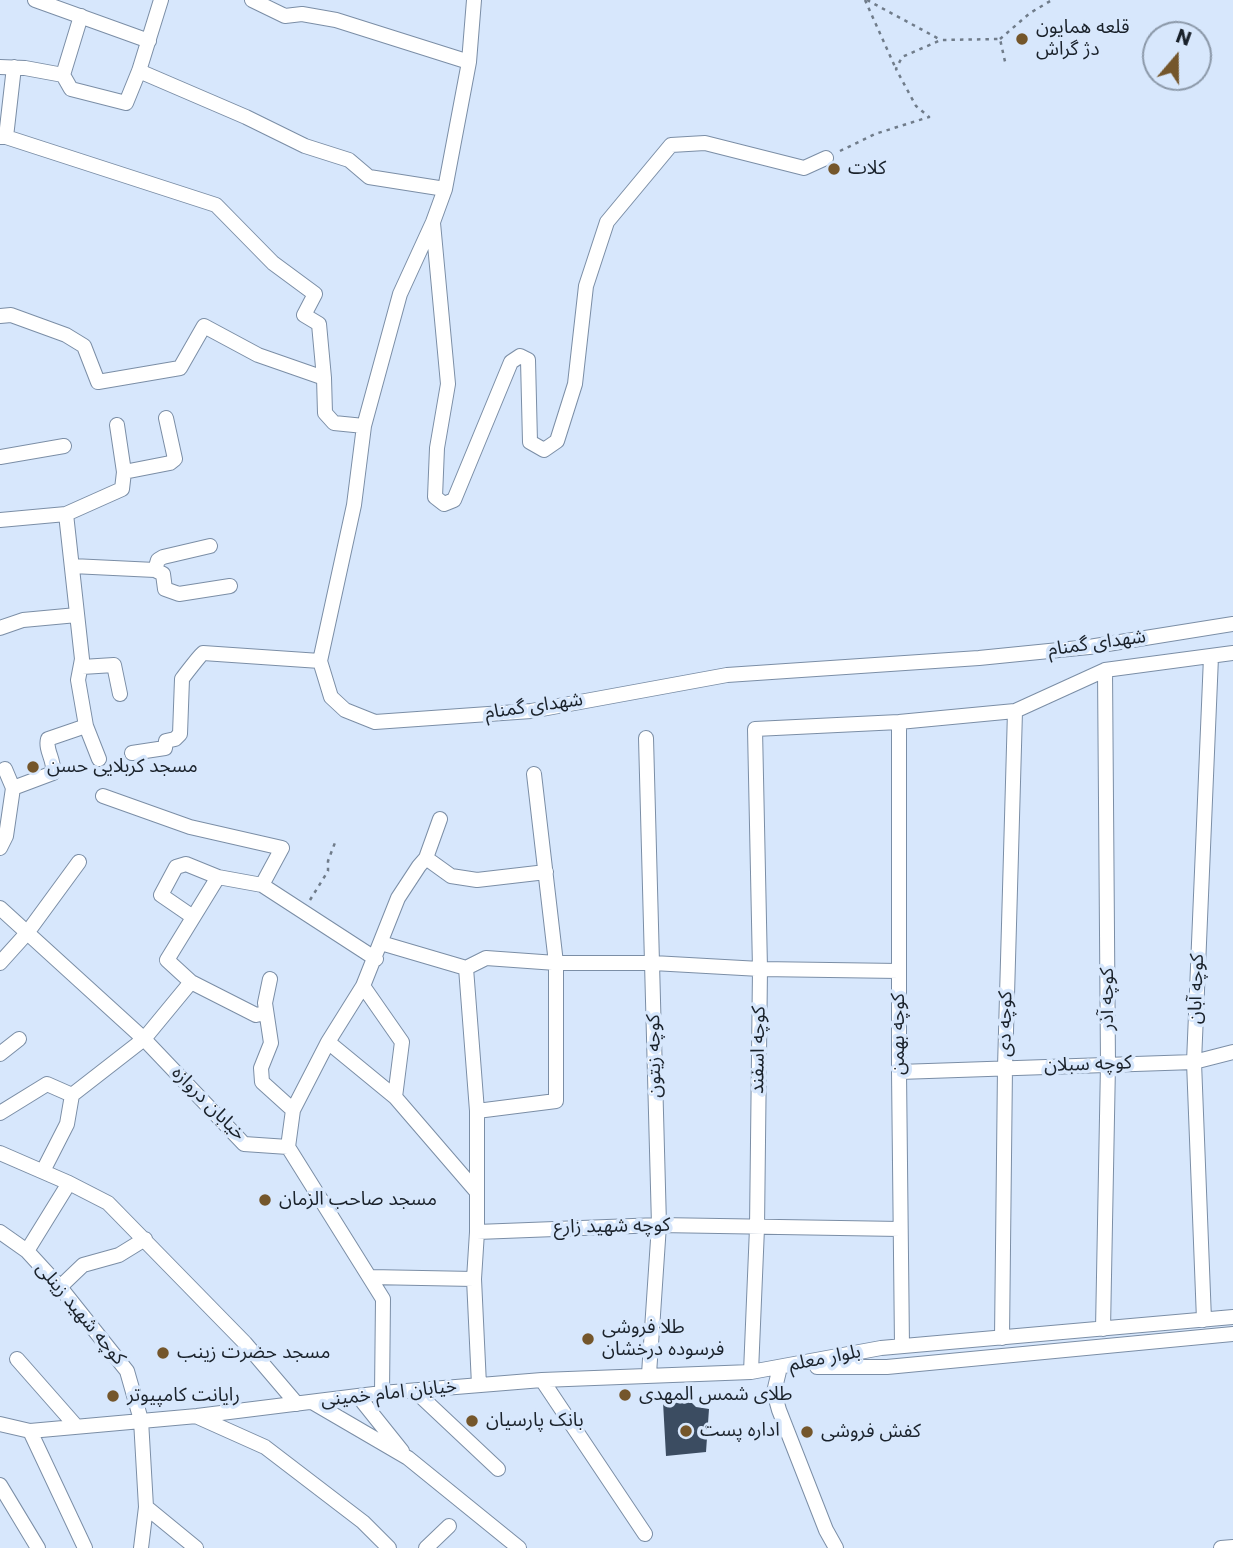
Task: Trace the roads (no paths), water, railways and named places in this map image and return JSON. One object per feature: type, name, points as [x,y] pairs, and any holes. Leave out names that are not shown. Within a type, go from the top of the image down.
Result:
[{"type":"street","points":[[35,0],[149,41]]},
{"type":"street","points":[[81,16],[63,75],[71,89],[127,103],[161,0]]},
{"type":"street","points":[[252,0],[285,16],[302,14],[336,20],[469,62]]},
{"type":"street","name":"شهدای گمنام","points":[[474,0],[469,62],[445,188],[433,222],[400,294],[364,426],[354,505],[320,661],[331,696],[345,710],[375,722],[531,711],[727,675],[1089,647],[1233,624]]},
{"type":"street","points":[[63,75],[7,67],[3,137],[216,205],[273,263],[315,293],[304,315],[319,324],[325,413],[334,423],[364,426]]},
{"type":"street","points":[[139,71],[246,117],[305,146],[349,160],[369,177],[445,188]]},
{"type":"street","points":[[433,222],[448,384],[436,448],[435,497],[444,504],[454,500],[511,362],[520,356],[528,360],[530,442],[544,450],[557,441],[575,384],[586,286],[607,222],[671,145],[705,143],[804,168],[826,158]]},
{"type":"street","points":[[0,316],[12,315],[66,335],[84,346],[98,382],[180,368],[204,326],[258,355],[324,378]]},
{"type":"street","points":[[124,472],[170,463],[175,459],[166,418]]},
{"type":"street","points":[[0,520],[66,514],[122,489],[124,472],[117,425]]},
{"type":"street","points":[[0,457],[64,446]]},
{"type":"street","points":[[66,514],[82,667],[78,680],[86,726],[99,759]]},
{"type":"street","points":[[155,569],[158,560],[163,557],[210,546]]},
{"type":"street","points":[[72,566],[155,569],[163,574],[165,589],[178,594],[230,586]]},
{"type":"street","points":[[0,628],[23,620],[77,615]]},
{"type":"street","points":[[132,753],[164,748],[166,741],[175,739],[180,734],[183,679],[203,653],[320,661]]},
{"type":"street","points":[[899,722],[1014,711],[1105,670],[1233,653]]},
{"type":"street","name":"کوچه آبان","points":[[1204,1320],[1194,1062],[1211,657]]},
{"type":"street","points":[[82,667],[114,665],[120,694]]},
{"type":"street","name":"کوچه آذر","points":[[1103,1329],[1108,1064],[1105,670]]},
{"type":"street","name":"کوچه دی","points":[[1002,1338],[1005,1067],[1014,711]]},
{"type":"street","name":"کوچه اسفند","points":[[751,1372],[757,1228],[760,970],[755,729],[899,722]]},
{"type":"street","name":"کوچه بهمن","points":[[899,722],[902,1346]]},
{"type":"street","points":[[13,788],[53,773],[48,739],[86,726]]},
{"type":"street","name":"کوچه زیتون","points":[[646,738],[659,1225],[649,1374]]},
{"type":"street","points":[[0,848],[6,836],[13,788],[5,769]]},
{"type":"street","points":[[477,1111],[556,1101],[556,963],[534,775]]},
{"type":"street","points":[[103,796],[190,827],[282,848],[262,884]]},
{"type":"street","points":[[382,1393],[383,1299],[288,1147],[293,1110],[328,1042],[363,986],[376,959],[398,898],[426,858],[440,819]]},
{"type":"street","points":[[426,858],[451,876],[477,880],[545,872]]},
{"type":"street","points":[[0,963],[27,933],[79,862]]},
{"type":"street","points":[[192,917],[161,895],[176,867],[186,864],[218,877],[262,884],[376,959]]},
{"type":"street","points":[[218,877],[167,960],[191,982],[256,1015],[265,1013]]},
{"type":"street","name":"خیابان دروازه","points":[[0,908],[144,1040],[244,1144],[288,1147]]},
{"type":"street","points":[[381,943],[466,968],[486,958],[556,963],[653,963],[760,970],[899,971]]},
{"type":"street","points":[[466,968],[477,1111],[477,1232],[474,1279],[479,1385]]},
{"type":"street","points":[[270,979],[264,1003],[271,1043],[261,1068],[262,1082],[293,1110]]},
{"type":"street","points":[[43,1171],[67,1124],[72,1095],[144,1040],[191,982]]},
{"type":"street","points":[[363,986],[402,1042],[395,1097]]},
{"type":"street","points":[[0,1054],[19,1039]]},
{"type":"street","points":[[328,1042],[395,1097],[475,1191]]},
{"type":"street","name":"کوچه سبلان","points":[[899,1072],[1194,1062],[1233,1052]]},
{"type":"street","points":[[0,1113],[47,1084],[72,1095]]},
{"type":"street","points":[[0,1153],[108,1203],[244,1343],[297,1404]]},
{"type":"street","points":[[27,1251],[69,1183]]},
{"type":"street","name":"کوچه شهید زارع","points":[[477,1232],[659,1225],[900,1229]]},
{"type":"street","name":"کوچه شهید زینلی","points":[[0,1232],[27,1251],[60,1287],[127,1371],[141,1420],[145,1507],[141,1548]]},
{"type":"street","points":[[60,1287],[83,1265],[119,1255],[145,1239]]},
{"type":"street","points":[[370,1277],[474,1279]]},
{"type":"street","name":"بلوار معلم","points":[[780,1367],[881,1348],[1233,1318]]},
{"type":"street","name":"بلوار معلم","points":[[780,1367],[887,1367],[1233,1334]]},
{"type":"street","points":[[17,1359],[76,1426]]},
{"type":"street","points":[[780,1367],[774,1392],[779,1410],[826,1530],[836,1548]]},
{"type":"street","name":"خیابان امام خمینی","points":[[1,1425],[30,1431],[197,1416],[382,1393],[542,1380],[751,1372],[780,1367]]},
{"type":"street","points":[[542,1380],[645,1534]]},
{"type":"street","points":[[415,1391],[498,1469]]},
{"type":"street","points":[[358,1396],[408,1458]]},
{"type":"street","points":[[312,1402],[408,1458],[519,1548]]},
{"type":"street","points":[[197,1416],[265,1447],[363,1522],[388,1548]]},
{"type":"street","points":[[30,1431],[86,1548]]},
{"type":"street","points":[[0,1485],[38,1548]]},
{"type":"street","points":[[145,1507],[196,1548]]},
{"type":"street","points":[[431,1546],[449,1526]]},
{"type":"street","points":[[1221,1548],[1233,1547]]},
{"type":"place","name":"قلعه همایون دژ گراش","points":[[1022,39]]},
{"type":"place","name":"کلات","points":[[834,169]]},
{"type":"place","name":"مسجد کربلایی حسن","points":[[33,767]]},
{"type":"place","name":"مسجد صاحب الزمان","points":[[265,1200]]},
{"type":"place","name":"طلا فروشی فرسوده درخشان","points":[[588,1339]]},
{"type":"place","name":"مسجد حضرت زینب","points":[[163,1353]]},
{"type":"place","name":"طلای شمس المهدی","points":[[625,1395]]},
{"type":"place","name":"رایانت کامپیوتر","points":[[113,1396]]},
{"type":"place","name":"بانک پارسیان","points":[[472,1421]]},
{"type":"place","name":"اداره پست","points":[[686,1431]]},
{"type":"place","name":"کفش فروشی","points":[[807,1432]]}]
